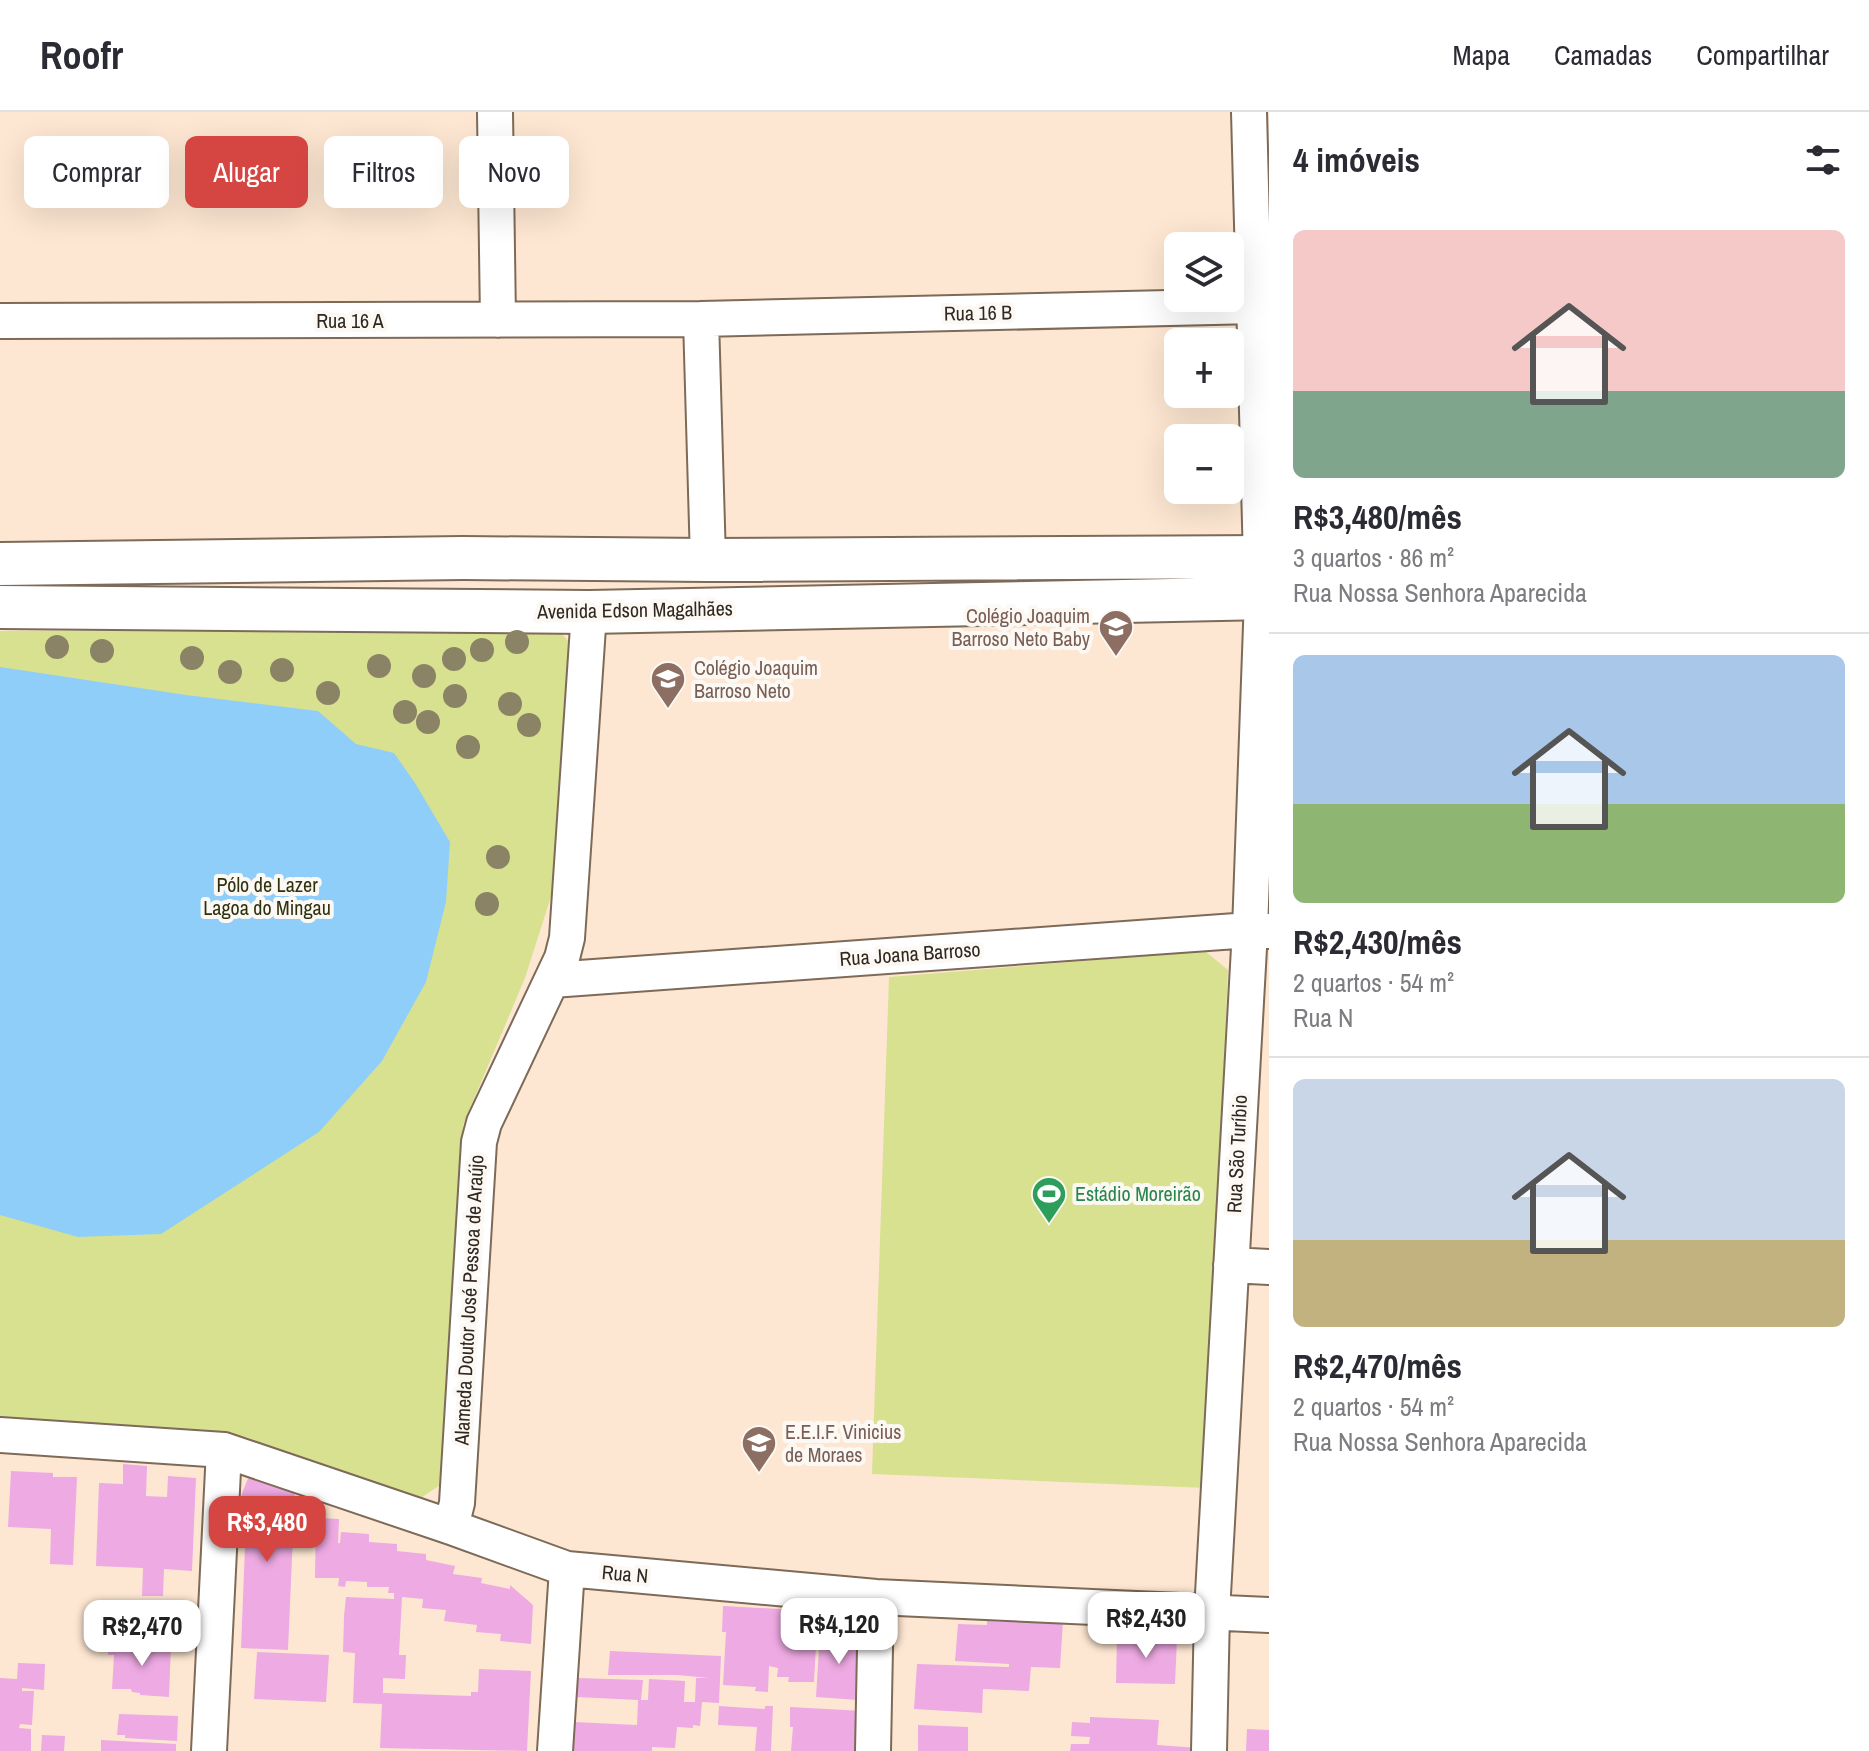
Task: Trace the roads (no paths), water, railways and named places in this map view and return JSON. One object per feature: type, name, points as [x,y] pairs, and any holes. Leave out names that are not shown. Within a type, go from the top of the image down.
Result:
[{"type":"street","points":[[495,112],[498,320]]},
{"type":"street","name":"Rua São Turíbio","points":[[1209,1751],[1212,1612],[1231,1265],[1260,930],[1266,557],[1249,112]]},
{"type":"street","name":"Rua 16 B","points":[[701,319],[1256,306]]},
{"type":"street","points":[[701,319],[708,560]]},
{"type":"street","name":"Rua 16 A","points":[[0,321],[701,319]]},
{"type":"street","points":[[0,564],[463,558],[1266,557]]},
{"type":"street","points":[[454,612],[463,558]]},
{"type":"street","name":"Avenida Edson Magalhães","points":[[0,607],[589,612],[1265,598]]},
{"type":"street","name":"Alameda Doutor José Pessoa de Araújo","points":[[451,1527],[457,1503],[479,1142],[484,1123],[562,958],[567,938],[589,612]]},
{"type":"street","name":"Rua Joana Barroso","points":[[552,980],[1260,930]]},
{"type":"street","points":[[1231,1265],[1269,1267]]},
{"type":"street","name":"Rua N","points":[[0,1435],[224,1450],[567,1569],[876,1597],[1269,1615]]},
{"type":"street","points":[[209,1751],[224,1450]]},
{"type":"street","points":[[555,1751],[567,1569]]},
{"type":"street","points":[[873,1751],[876,1597]]},
{"type":"water","points":[[0,667],[318,711],[356,744],[394,753],[450,842],[446,902],[426,982],[382,1061],[319,1132],[161,1234],[78,1237],[0,1215]]},
{"type":"place","name":"Colégio Joaquim Barroso Neto Baby","points":[[1116,658]]},
{"type":"place","name":"Colégio Joaquim Barroso Neto","points":[[668,710]]},
{"type":"place","name":"Estádio Moreirão","points":[[1049,1225]]},
{"type":"place","name":"E.E.I.F. Vinicius de Moraes","points":[[759,1474]]},
{"type":"park label","name":"Pólo de Lazer Lagoa do Mingau","points":[[267,896]]}]
